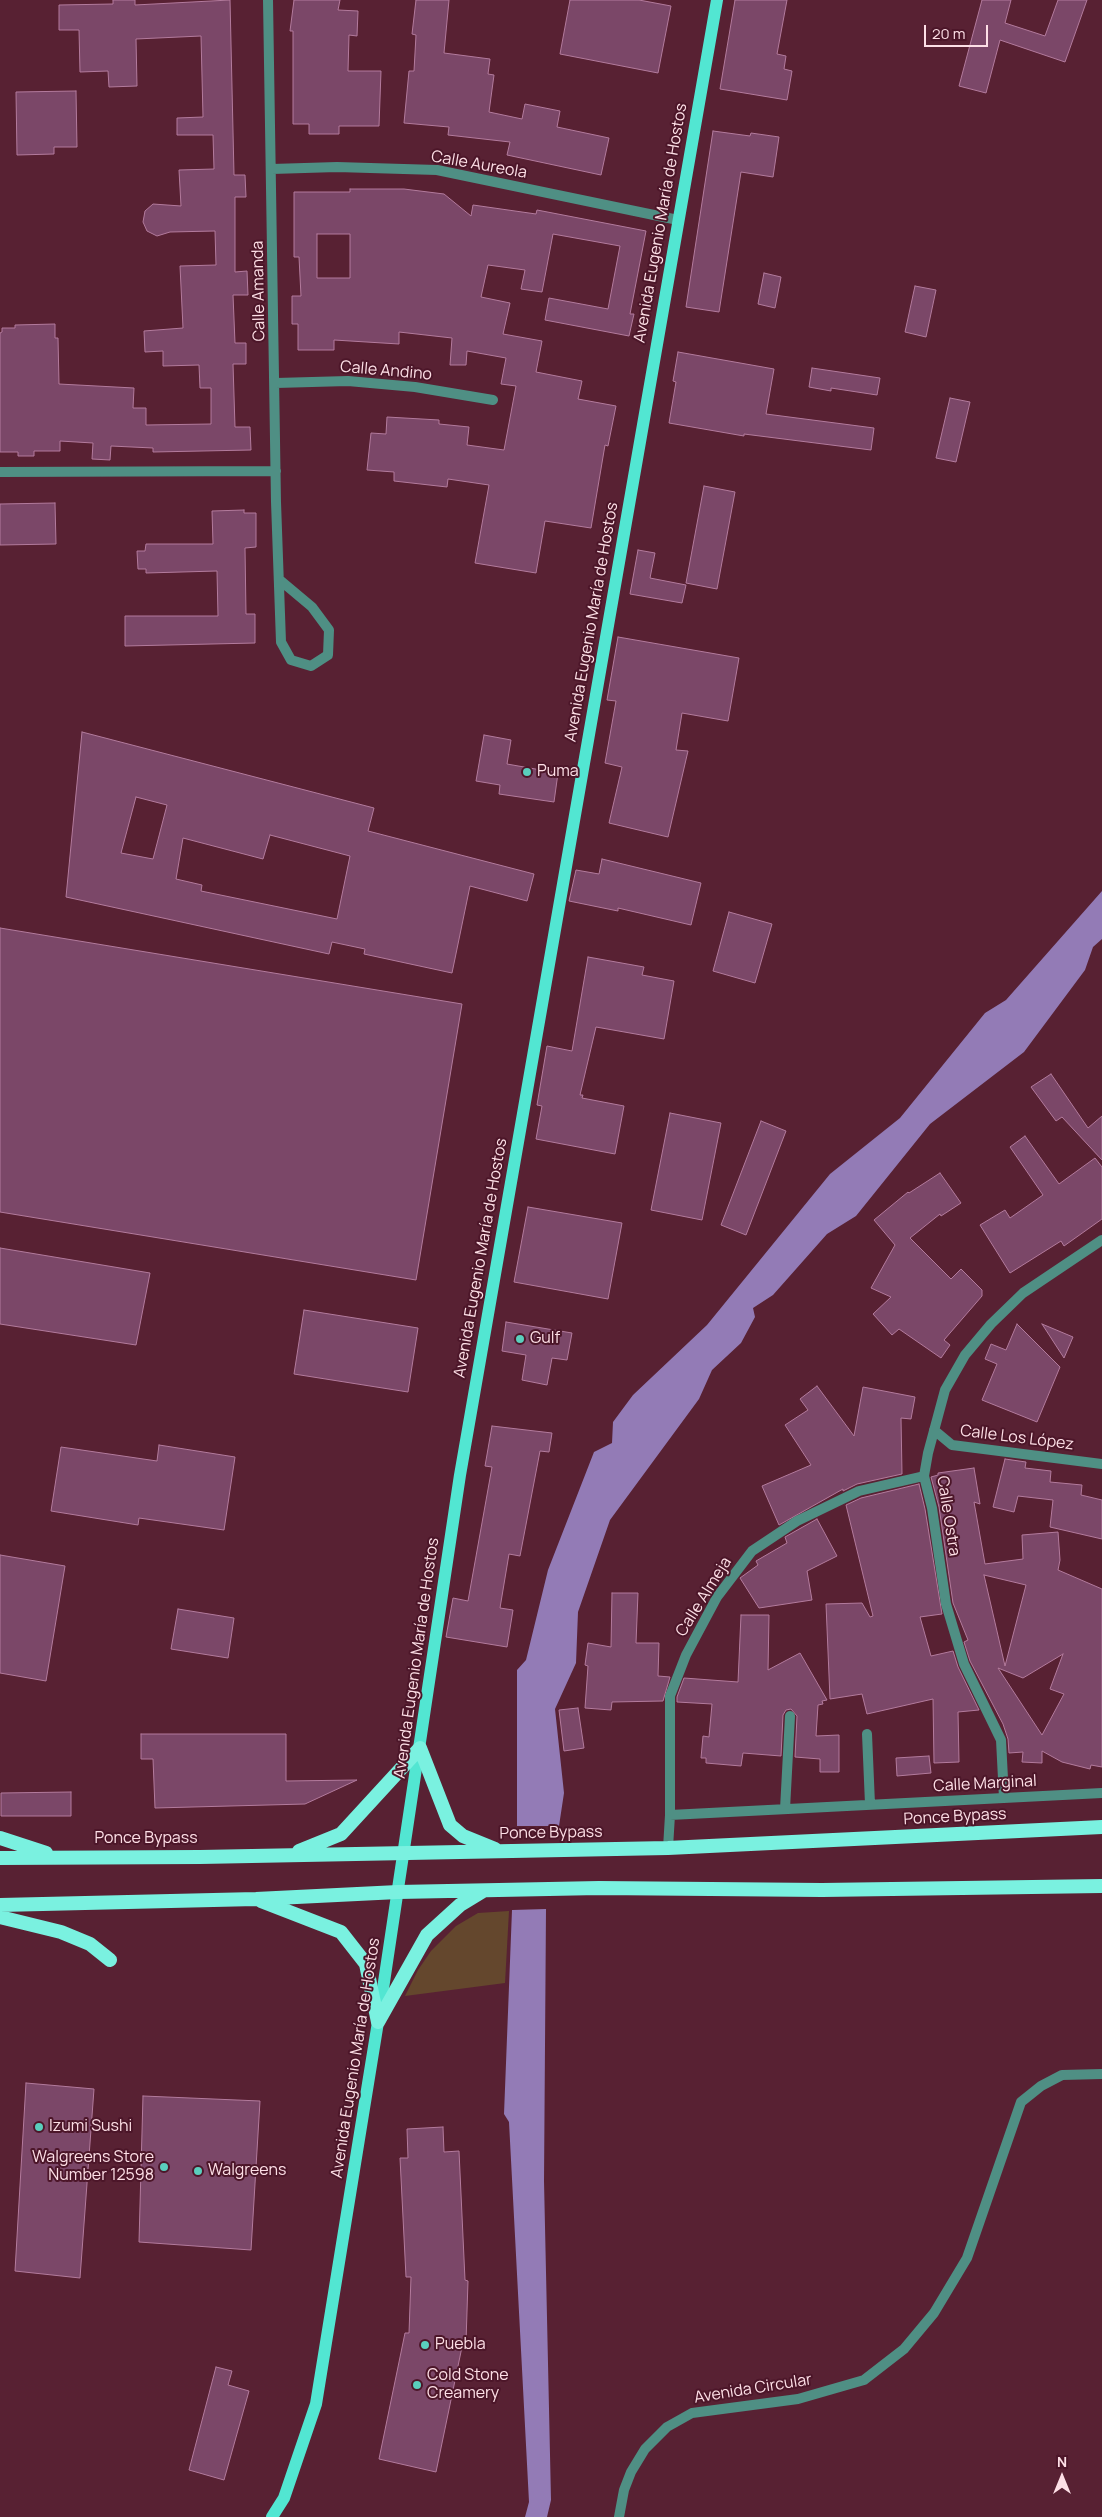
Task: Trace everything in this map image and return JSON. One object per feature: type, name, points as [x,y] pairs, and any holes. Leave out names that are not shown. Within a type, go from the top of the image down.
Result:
[{"type":"highway","points":[[292,1854],[341,1834],[420,1748],[450,1825],[463,1836],[500,1851]]},
{"type":"highway","name":"Ponce Bypass","points":[[0,1858],[56,1856],[200,1857],[668,1848],[1102,1827]]},
{"type":"highway","points":[[0,1838],[56,1856]]},
{"type":"highway","points":[[0,1906],[484,1890],[599,1888],[822,1890],[1102,1886]]},
{"type":"highway","points":[[378,2022],[427,1936],[460,1905],[484,1890]]},
{"type":"highway","points":[[256,1899],[341,1932],[366,1964],[378,2022]]},
{"type":"highway","points":[[0,1918],[62,1932],[90,1944],[110,1960]]},
{"type":"main road","name":"Avenida Eugenio María de Hostos","points":[[272,2517],[284,2498],[316,2404],[378,2022],[460,1475],[717,0]]},
{"type":"street","name":"Calle Amanda","points":[[268,0],[276,471],[281,581],[281,642],[291,660],[311,666],[328,655],[328,630],[312,607],[281,581]]},
{"type":"street","name":"Calle Aureola","points":[[272,169],[337,167],[437,170],[678,220]]},
{"type":"street","name":"Calle Andino","points":[[276,383],[358,382],[415,387],[493,400]]},
{"type":"street","points":[[0,472],[276,471]]},
{"type":"street","name":"Calle Ostra","points":[[1004,1798],[1001,1740],[964,1664],[946,1604],[932,1508],[924,1476],[944,1390],[965,1355],[1023,1293],[1102,1240]]},
{"type":"street","name":"Calle Los López","points":[[934,1430],[952,1445],[1102,1464]]},
{"type":"street","name":"Calle Almeja","points":[[668,1848],[670,1815],[670,1696],[686,1655],[717,1598],[752,1551],[797,1521],[859,1491],[924,1476]]},
{"type":"street","points":[[785,1808],[790,1716]]},
{"type":"street","points":[[867,1734],[870,1804]]},
{"type":"street","name":"Calle Marginal","points":[[670,1815],[1102,1793]]},
{"type":"street","name":"Avenida Circular","points":[[619,2517],[624,2490],[631,2472],[645,2450],[667,2427],[692,2413],[798,2399],[864,2380],[904,2349],[934,2313],[967,2258],[1021,2102],[1042,2086],[1062,2075],[1102,2074]]},
{"type":"shaded area","points":[[1102,891],[1102,939],[1093,947],[1085,970],[1024,1052],[930,1124],[856,1216],[827,1234],[773,1295],[753,1308],[755,1317],[741,1343],[712,1370],[699,1399],[610,1520],[578,1612],[576,1663],[555,1709],[564,1793],[559,1826],[517,1826],[517,1670],[526,1660],[548,1570],[594,1452],[612,1443],[613,1422],[633,1395],[707,1325],[830,1174],[900,1118],[985,1013],[1006,1000]]},
{"type":"shaded area","points":[[546,1909],[544,2181],[551,2500],[547,2517],[525,2517],[529,2502],[509,2122],[504,2114],[512,1910]]},
{"type":"shaded area","points":[[509,1911],[505,1983],[405,1996],[418,1970],[431,1951],[456,1926],[478,1913]]},
{"type":"building","points":[[113,0],[135,0],[135,5],[230,0],[234,175],[245,175],[246,197],[235,197],[235,272],[247,271],[248,295],[233,295],[235,343],[246,343],[246,364],[233,364],[235,427],[250,427],[251,450],[153,452],[153,448],[111,446],[110,460],[92,459],[93,443],[60,441],[60,451],[34,451],[34,456],[18,456],[18,452],[0,452],[0,333],[2,328],[15,328],[15,325],[55,324],[55,338],[58,338],[59,384],[134,388],[133,408],[146,408],[146,425],[211,424],[211,388],[200,388],[199,365],[163,366],[163,351],[145,352],[144,331],[183,328],[180,266],[216,265],[215,231],[170,232],[157,236],[147,231],[143,222],[145,211],[153,204],[181,206],[179,170],[214,169],[213,135],[177,135],[177,118],[203,117],[201,36],[136,39],[137,86],[109,87],[108,71],[80,72],[79,30],[59,30],[59,5],[113,4]]},
{"type":"building","points":[[294,0],[340,0],[338,10],[358,11],[357,36],[349,35],[348,71],[381,71],[379,126],[339,126],[339,134],[309,134],[309,124],[293,124],[293,31],[290,31]]},
{"type":"building","points":[[416,0],[449,0],[444,53],[490,59],[488,74],[494,75],[489,112],[522,119],[525,104],[560,111],[557,127],[609,138],[601,175],[507,155],[510,142],[448,135],[449,127],[404,123],[409,71],[414,71],[416,35],[412,34]]},
{"type":"building","points":[[570,0],[639,0],[671,6],[658,73],[560,54]]},
{"type":"building","points":[[735,0],[787,0],[777,54],[786,56],[784,69],[792,71],[787,100],[720,89]]},
{"type":"building","points":[[982,0],[1011,0],[1005,23],[1045,36],[1058,0],[1087,0],[1065,62],[1000,40],[986,93],[959,86]]},
{"type":"building","points":[[76,91],[77,147],[54,147],[54,154],[17,155],[16,92]]},
{"type":"building","points":[[713,131],[750,136],[751,133],[779,137],[773,177],[741,172],[719,312],[686,307]]},
{"type":"building","points":[[350,189],[404,189],[444,194],[471,216],[473,205],[536,214],[537,210],[646,231],[630,314],[634,314],[629,336],[545,320],[549,298],[608,309],[620,246],[553,234],[542,292],[521,289],[525,270],[488,265],[481,297],[510,303],[503,334],[542,341],[536,372],[582,381],[578,399],[616,406],[608,446],[605,445],[591,528],[545,521],[536,573],[475,563],[489,485],[448,479],[447,487],[394,481],[394,472],[367,470],[371,433],[386,434],[387,417],[439,420],[439,424],[469,427],[467,445],[504,450],[516,386],[501,384],[506,358],[467,351],[466,365],[450,365],[452,338],[399,332],[399,344],[334,340],[334,350],[298,350],[298,324],[292,324],[292,296],[301,296],[299,257],[294,257],[294,192],[350,192]],"holes":[[[317,234],[350,234],[350,278],[317,278]]]},
{"type":"building","points":[[764,273],[781,277],[775,308],[758,304]]},
{"type":"building","points":[[915,286],[936,290],[926,337],[905,332]]},
{"type":"building","points":[[678,352],[774,369],[766,414],[874,428],[871,450],[744,434],[744,436],[669,423],[676,382],[673,381]]},
{"type":"building","points":[[812,368],[880,378],[877,395],[831,388],[831,391],[809,387]]},
{"type":"building","points":[[950,398],[970,402],[956,462],[936,458]]},
{"type":"building","points":[[704,486],[735,492],[717,589],[686,583]]},
{"type":"building","points":[[55,503],[56,544],[0,545],[0,504]]},
{"type":"building","points":[[244,510],[244,513],[256,513],[256,547],[245,548],[246,614],[255,614],[255,643],[125,646],[125,616],[218,616],[217,571],[146,573],[146,569],[138,569],[137,551],[145,551],[146,544],[213,544],[212,511]]},
{"type":"building","points":[[638,550],[655,553],[650,578],[686,585],[682,603],[630,594]]},
{"type":"building","points":[[618,637],[739,658],[728,721],[682,713],[676,750],[688,751],[668,837],[609,823],[622,767],[605,763],[616,701],[607,700]]},
{"type":"building","points":[[82,732],[374,808],[368,831],[534,874],[527,901],[470,886],[452,973],[364,954],[365,949],[332,942],[329,954],[66,897]],"holes":[[[136,797],[167,805],[153,859],[121,853]],[[270,835],[350,856],[337,919],[201,891],[202,885],[176,879],[183,838],[263,859]]]},
{"type":"building","points":[[484,735],[511,740],[507,764],[558,773],[554,802],[499,794],[500,785],[476,781]]},
{"type":"building","points":[[602,859],[701,883],[691,925],[618,908],[618,911],[569,901],[576,870],[599,874]]},
{"type":"building","points":[[729,912],[772,924],[755,983],[713,971]]},
{"type":"building","points":[[0,928],[462,1004],[416,1280],[0,1212]]},
{"type":"building","points":[[588,957],[644,967],[642,975],[674,981],[664,1039],[596,1027],[580,1095],[583,1095],[582,1098],[624,1106],[615,1154],[536,1139],[542,1106],[537,1105],[547,1046],[572,1051]]},
{"type":"building","points":[[1051,1074],[1088,1128],[1102,1116],[1102,1160],[1062,1117],[1056,1121],[1031,1087]]},
{"type":"building","points":[[670,1113],[721,1123],[702,1220],[651,1210]]},
{"type":"building","points":[[761,1121],[786,1131],[746,1235],[721,1225]]},
{"type":"building","points":[[1025,1136],[1059,1184],[1095,1158],[1102,1167],[1102,1219],[1064,1246],[1061,1241],[1010,1273],[980,1225],[1005,1210],[1010,1218],[1043,1195],[1010,1147]]},
{"type":"building","points":[[940,1173],[961,1203],[941,1216],[940,1214],[910,1238],[951,1279],[961,1269],[982,1290],[982,1296],[944,1340],[950,1345],[941,1358],[899,1329],[892,1335],[873,1314],[891,1297],[871,1288],[895,1245],[874,1220],[908,1192]]},
{"type":"building","points":[[528,1207],[622,1223],[608,1299],[514,1282]]},
{"type":"building","points":[[0,1248],[150,1273],[136,1345],[0,1324]]},
{"type":"building","points":[[304,1310],[418,1328],[408,1392],[294,1374]]},
{"type":"building","points":[[506,1322],[572,1333],[567,1360],[552,1358],[547,1385],[522,1380],[526,1355],[502,1351]]},
{"type":"building","points":[[1017,1324],[1060,1367],[1037,1422],[982,1400],[997,1364],[985,1359],[991,1344],[1006,1350]]},
{"type":"building","points":[[1042,1324],[1073,1337],[1064,1358]]},
{"type":"building","points":[[817,1386],[854,1436],[863,1387],[915,1397],[911,1419],[901,1418],[902,1474],[857,1484],[843,1491],[843,1489],[779,1525],[762,1486],[811,1465],[785,1425],[808,1410],[800,1399]]},
{"type":"building","points":[[492,1426],[552,1433],[549,1452],[540,1451],[520,1556],[509,1554],[500,1608],[513,1610],[507,1647],[446,1637],[453,1598],[468,1601],[492,1467],[485,1466]]},
{"type":"building","points":[[159,1445],[235,1457],[224,1530],[139,1518],[138,1525],[51,1511],[61,1447],[157,1461]]},
{"type":"building","points":[[1005,1459],[1026,1462],[1025,1468],[1051,1471],[1050,1482],[1082,1485],[1081,1495],[1102,1500],[1102,1539],[1050,1527],[1053,1500],[1018,1496],[1014,1512],[993,1507]]},
{"type":"building","points":[[974,1468],[980,1504],[974,1502],[985,1564],[1023,1559],[1022,1535],[1058,1532],[1060,1560],[1058,1570],[1102,1589],[1102,1767],[1091,1765],[1090,1769],[1062,1762],[1042,1751],[1042,1763],[1022,1762],[1023,1752],[1009,1753],[1008,1739],[1003,1724],[970,1661],[964,1642],[968,1640],[953,1603],[939,1507],[931,1477],[938,1475],[938,1473]],"holes":[[[984,1575],[1026,1585],[1005,1666]],[[1063,1654],[1050,1689],[1064,1694],[1042,1735],[998,1668],[1023,1678]]]},
{"type":"building","points":[[919,1484],[925,1509],[942,1614],[920,1617],[931,1656],[953,1651],[958,1667],[979,1710],[958,1712],[959,1762],[934,1763],[933,1699],[867,1714],[862,1694],[830,1699],[826,1604],[862,1603],[870,1617],[873,1616],[846,1505],[861,1498]]},
{"type":"building","points":[[817,1519],[837,1556],[807,1571],[812,1600],[759,1608],[740,1578],[758,1565],[756,1561],[787,1543],[785,1537]]},
{"type":"building","points":[[0,1555],[65,1566],[46,1681],[0,1673]]},
{"type":"building","points":[[612,1593],[638,1593],[636,1643],[659,1643],[658,1676],[670,1677],[663,1701],[612,1702],[611,1710],[585,1708],[588,1666],[585,1665],[588,1643],[611,1647]]},
{"type":"building","points":[[178,1609],[234,1618],[228,1658],[171,1649]]},
{"type":"building","points":[[741,1615],[769,1615],[768,1670],[800,1653],[827,1700],[822,1701],[823,1704],[818,1705],[816,1736],[839,1735],[839,1772],[820,1772],[820,1759],[795,1757],[797,1716],[791,1709],[786,1710],[783,1715],[781,1756],[743,1753],[741,1766],[706,1763],[706,1758],[701,1758],[703,1736],[709,1737],[712,1704],[677,1702],[677,1697],[684,1678],[738,1682]]},
{"type":"building","points":[[578,1708],[584,1748],[564,1751],[559,1710]]},
{"type":"building","points":[[141,1734],[286,1734],[286,1781],[357,1780],[305,1804],[155,1808],[153,1759],[141,1759]]},
{"type":"building","points":[[929,1756],[931,1773],[897,1776],[896,1758]]},
{"type":"building","points":[[71,1792],[71,1816],[1,1816],[1,1793]]},
{"type":"building","points":[[26,2083],[94,2089],[80,2278],[15,2271]]},
{"type":"building","name":"Walgreens","points":[[143,2096],[260,2101],[251,2250],[139,2242]]},
{"type":"building","points":[[443,2127],[444,2152],[459,2151],[465,2280],[468,2281],[466,2342],[463,2342],[436,2472],[379,2459],[405,2333],[409,2333],[411,2277],[406,2277],[400,2158],[408,2158],[407,2129]]},
{"type":"building","points":[[216,2367],[232,2371],[228,2385],[249,2391],[224,2480],[189,2470]]},
{"type":"place","name":"Puma","points":[[527,772]]},
{"type":"place","name":"Gulf","points":[[520,1339]]},
{"type":"place","name":"Izumi Sushi","points":[[39,2127]]},
{"type":"place","name":"Walgreens Store Number 12598","points":[[164,2167]]},
{"type":"place","name":"Walgreens","points":[[198,2171]]},
{"type":"place","name":"Puebla","points":[[425,2345]]},
{"type":"place","name":"Cold Stone Creamery","points":[[417,2385]]}]
